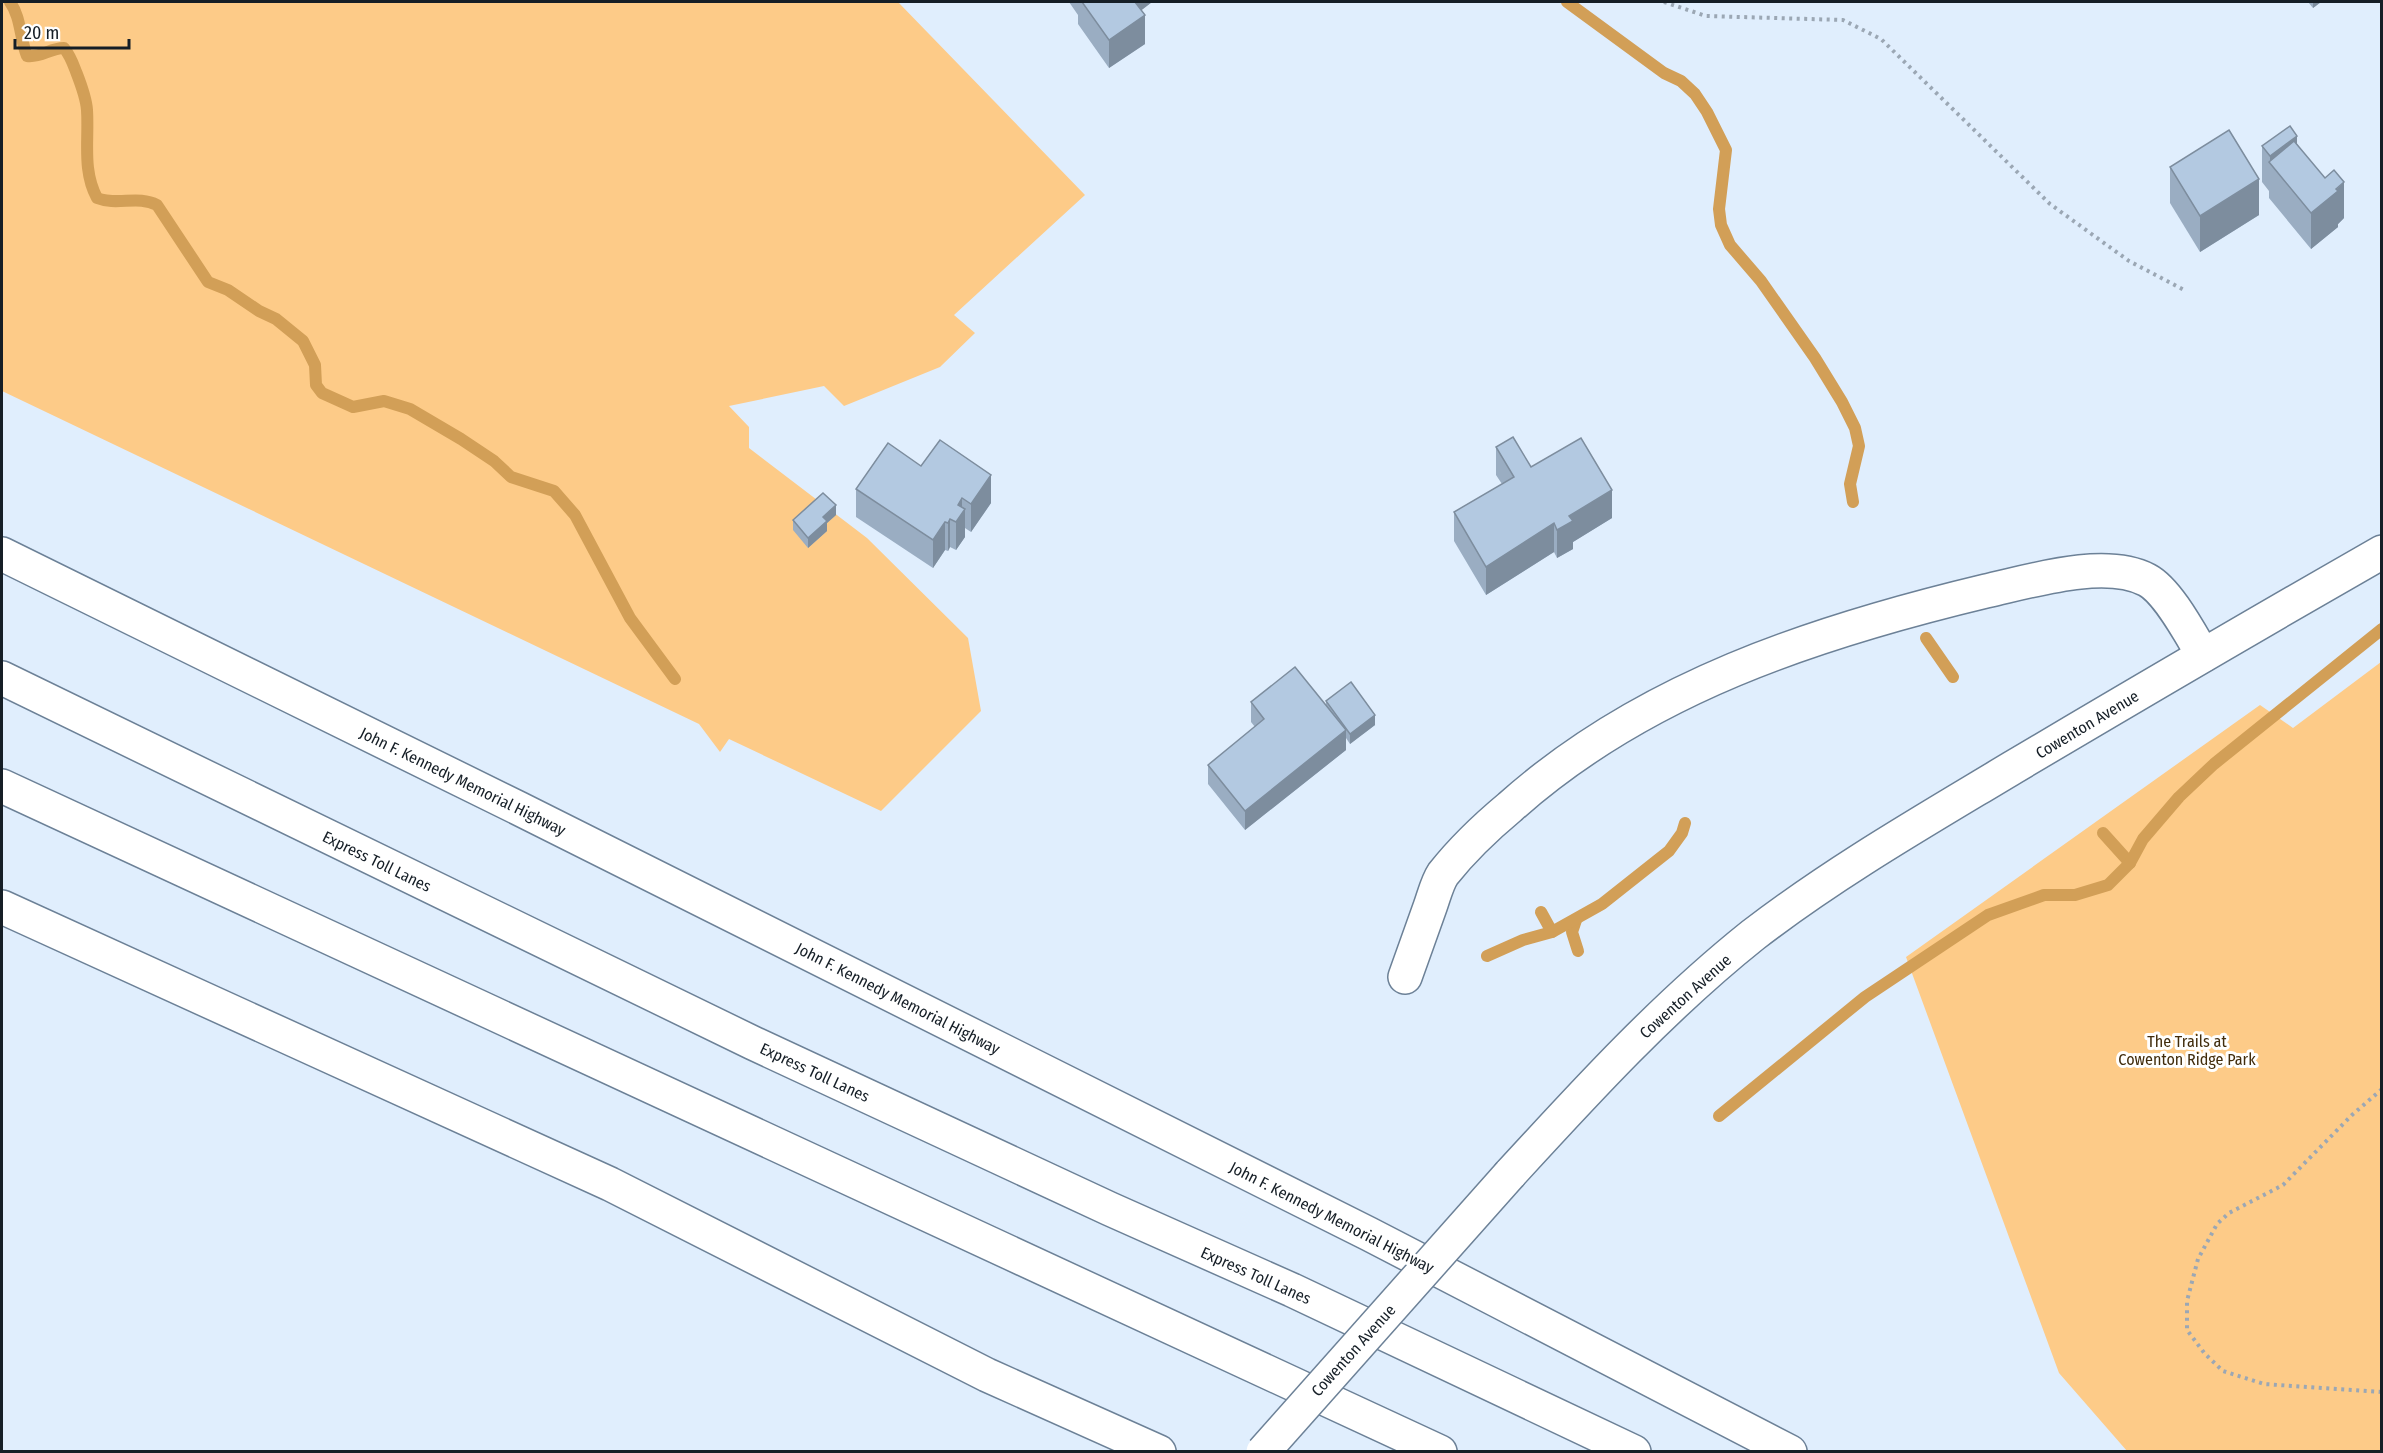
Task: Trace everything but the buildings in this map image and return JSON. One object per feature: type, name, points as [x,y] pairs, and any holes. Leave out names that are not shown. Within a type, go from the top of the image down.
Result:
[{"type":"main road","name":"Cowenton Avenue","points":[[1263,1452],[1594,1083],[1696,983],[1752,936],[1810,893],[1872,852],[2203,655],[2382,552]]},
{"type":"main road","name":"John F. Kennedy Memorial Highway","points":[[2,554],[475,787],[1369,1234],[1790,1452]]},
{"type":"main road","points":[[1405,977],[1441,876],[1486,828],[1537,782],[1602,736],[1662,703],[1775,652],[1874,620],[1982,592],[2071,573],[2119,570],[2149,580],[2173,605],[2203,655]]},
{"type":"main road","name":"Express Toll Lanes","points":[[2,678],[753,1043],[1110,1209],[1292,1290],[1634,1452]]},
{"type":"main road","points":[[2,786],[1440,1452]]},
{"type":"main road","points":[[2,907],[610,1184],[987,1375],[1159,1452]]},
{"type":"path","points":[[1665,2],[1706,16],[1843,20],[1881,39],[2050,204],[2129,261],[2186,291]]},
{"type":"path","points":[[2382,1089],[2352,1114],[2283,1185],[2229,1213],[2217,1224],[2198,1259],[2187,1301],[2187,1330],[2205,1354],[2223,1371],[2264,1384],[2382,1392]]},
{"type":"green space","points":[[2,2],[898,2],[1085,195],[954,315],[975,333],[940,367],[844,406],[824,386],[729,406],[749,427],[749,448],[867,538],[968,638],[981,711],[881,811],[729,739],[720,752],[699,724],[2,391]]},
{"type":"green space","name":"The Trails at Cowenton Ridge Park","points":[[2381,662],[2381,1451],[2127,1451],[2059,1373],[1906,957],[2260,705],[2293,728]]},
{"type":"waterway","points":[[10,2],[16,14],[27,56],[37,56],[64,48],[72,60],[86,105],[89,177],[97,198],[112,201],[142,201],[157,205],[208,282],[228,290],[259,311],[276,319],[303,341],[315,365],[316,385],[322,393],[353,407],[384,401],[410,409],[494,461],[511,477],[554,491],[575,515],[630,618],[675,679]]},
{"type":"waterway","points":[[1567,2],[1664,73],[1681,81],[1695,94],[1707,112],[1726,150],[1719,209],[1721,225],[1730,245],[1761,281],[1815,358],[1855,428],[1859,446],[1850,484],[1853,502]]},
{"type":"waterway","points":[[1719,1116],[1865,997],[1988,915],[2044,895],[2075,895],[2108,885],[2130,863],[2143,839],[2179,797],[2214,764],[2382,629]]},
{"type":"waterway","points":[[1926,638],[1953,677]]},
{"type":"waterway","points":[[1487,956],[1523,940],[1552,932],[1602,904],[1669,851],[1682,833],[1685,823]]},
{"type":"waterway","points":[[2103,833],[2130,863]]},
{"type":"waterway","points":[[1541,912],[1552,932]]},
{"type":"waterway","points":[[1576,920],[1572,932],[1578,951]]}]
